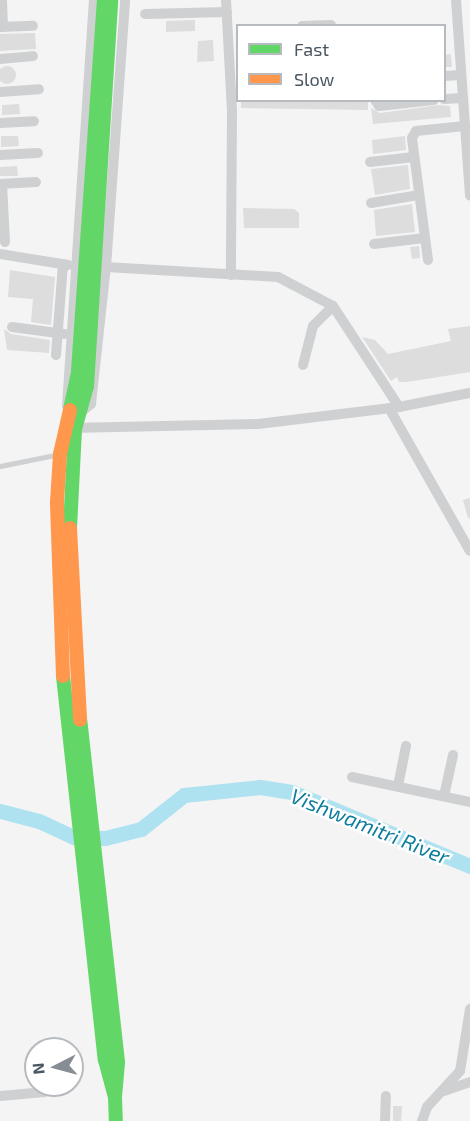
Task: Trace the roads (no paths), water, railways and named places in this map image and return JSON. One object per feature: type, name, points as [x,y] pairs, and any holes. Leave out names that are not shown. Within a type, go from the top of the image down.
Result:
[{"type":"street","points":[[2,0],[2,27],[33,26]]},
{"type":"street","points":[[75,412],[65,401],[72,335],[94,0]]},
{"type":"street","points":[[75,412],[74,394],[104,0]]},
{"type":"street","points":[[92,890],[74,771],[63,676],[57,502],[60,454],[87,386],[111,0]]},
{"type":"street","points":[[75,412],[92,404],[106,267],[125,0]]},
{"type":"street","points":[[226,0],[227,12],[233,28],[234,50],[231,274]]},
{"type":"street","points":[[456,0],[470,195]]},
{"type":"street","points":[[145,14],[227,12]]},
{"type":"street","points":[[0,58],[33,56]]},
{"type":"street","points":[[446,76],[462,75]]},
{"type":"street","points":[[0,92],[39,89]]},
{"type":"street","points":[[446,99],[463,98]]},
{"type":"street","points":[[377,102],[380,106],[416,102]]},
{"type":"street","points":[[0,123],[34,121]]},
{"type":"street","points":[[428,260],[412,138],[416,131],[465,126]]},
{"type":"street","points":[[0,155],[38,153]]},
{"type":"street","points":[[370,162],[414,157]]},
{"type":"street","points":[[5,242],[1,184],[36,182]]},
{"type":"street","points":[[371,203],[419,195]]},
{"type":"street","points":[[374,243],[425,238]]},
{"type":"street","points":[[0,254],[76,267]]},
{"type":"street","points":[[56,355],[63,264]]},
{"type":"street","points":[[106,267],[278,277],[333,306],[394,407],[470,551]]},
{"type":"street","points":[[303,365],[313,326],[333,306]]},
{"type":"street","points":[[12,327],[72,335]]},
{"type":"street","points":[[71,428],[258,424],[394,407],[470,393]]},
{"type":"street","points":[[71,428],[69,504],[75,675],[88,770],[92,890],[105,1060],[115,1097],[116,1121]]},
{"type":"street","points":[[398,786],[406,746]]},
{"type":"street","points":[[444,796],[453,755]]},
{"type":"street","points":[[352,777],[470,802]]},
{"type":"street","points":[[422,1121],[423,1112],[443,1091],[464,1059],[470,1009]]},
{"type":"street","points":[[443,1091],[470,1082]]},
{"type":"street","points":[[0,1096],[24,1094]]},
{"type":"street","points":[[385,1121],[386,1096]]},
{"type":"lane","points":[[0,466],[60,454]]},
{"type":"waterway","name":"Vishwamitri River","points":[[0,811],[39,821],[74,837],[105,838],[141,829],[184,795],[260,787],[292,792],[470,866]]}]
